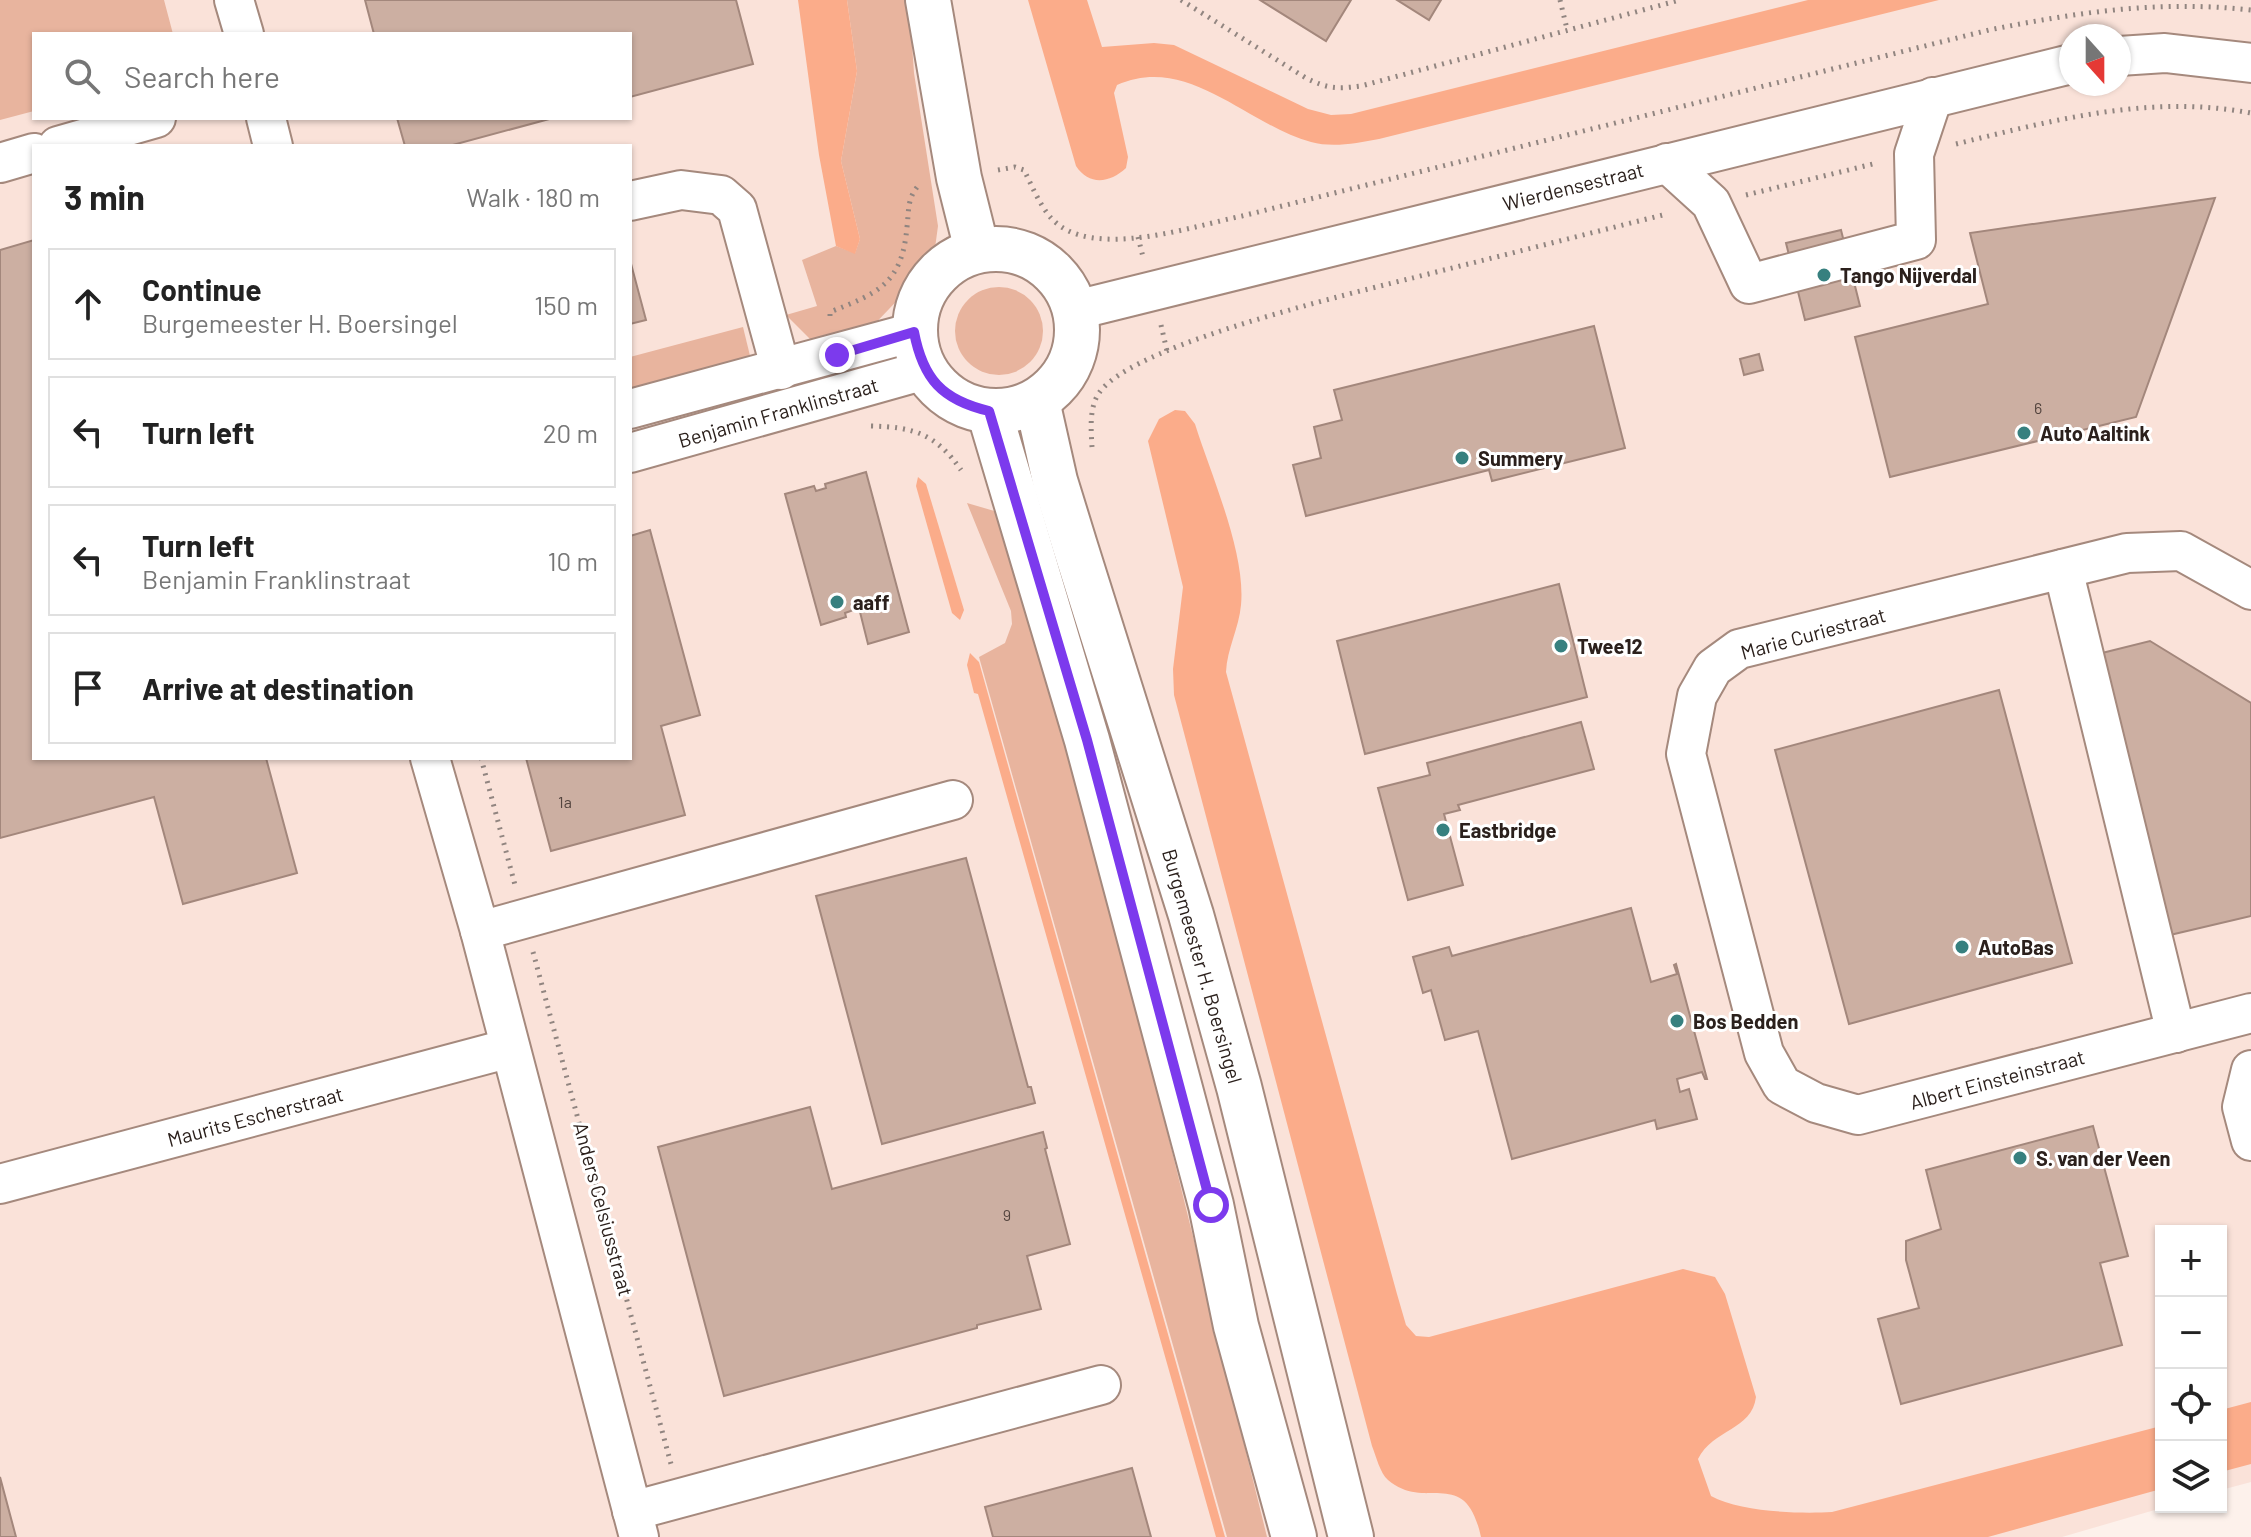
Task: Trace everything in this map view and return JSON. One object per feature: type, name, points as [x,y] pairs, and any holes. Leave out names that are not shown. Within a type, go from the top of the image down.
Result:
[{"type":"main road","points":[[928,0],[959,178],[977,250]]},
{"type":"main road","points":[[996,248],[1020,251],[1044,263],[1062,281],[1076,310],[1078,336],[1071,363],[1058,383],[1037,401],[1014,409],[989,411],[967,406],[947,395],[920,351],[917,306],[929,283],[953,260],[977,250],[996,248]]},
{"type":"main road","name":"Burgemeester H. Boersingel","points":[[1037,401],[1055,481],[1191,915],[1239,1087],[1351,1537]]},
{"type":"main road","points":[[989,411],[1087,740],[1211,1205],[1236,1326],[1294,1537]]},
{"type":"street","points":[[234,0],[243,32]]},
{"type":"street","points":[[2131,55],[2165,53],[2251,63]]},
{"type":"street","name":"Wierdensestraat","points":[[1076,310],[2059,67]]},
{"type":"street","points":[[1667,163],[1711,203],[1749,284],[1916,240],[1914,154],[1933,97]]},
{"type":"street","points":[[65,144],[149,120]]},
{"type":"street","points":[[266,120],[272,144]]},
{"type":"street","points":[[0,163],[32,154]]},
{"type":"street","points":[[632,201],[681,190],[721,195],[737,209],[781,370]]},
{"type":"street","name":"Benjamin Franklinstraat","points":[[632,408],[781,370],[920,351]]},
{"type":"street","name":"Benjamin Franklinstraat","points":[[632,452],[920,351]]},
{"type":"street","name":"Marie Curiestraat","points":[[1764,1053],[1686,754],[1697,696],[1713,668],[1739,649],[2127,553],[2181,551],[2251,590]]},
{"type":"street","points":[[2063,569],[2176,1033]]},
{"type":"street","points":[[431,760],[480,931],[635,1524],[680,1499],[1101,1385]]},
{"type":"street","points":[[480,931],[953,800]]},
{"type":"street","name":"Albert Einsteinstraat","points":[[1764,1053],[1782,1085],[1816,1103],[1858,1115],[2251,1013]]},
{"type":"street","name":"Maurits Escherstraat","points":[[0,1184],[510,1048]]},
{"type":"street","points":[[2251,1076],[2242,1107],[2251,1141]]},
{"type":"path","points":[[1181,0],[1306,78],[1338,89],[1361,86],[1680,0]]},
{"type":"path","points":[[1560,0],[1567,29]]},
{"type":"path","name":"Anders Celsiusstraat","points":[[482,760],[680,1499]]},
{"type":"shaded area","points":[[0,0],[2251,0],[2251,1482],[2227,1488],[2227,1225],[2155,1225],[2155,1510],[2062,1537],[0,1537]]},
{"type":"shaded area","points":[[0,0],[164,0],[172,32],[32,32],[32,112],[0,120]]},
{"type":"shaded area","points":[[798,0],[847,0],[857,71],[841,161],[860,239],[855,254],[836,246],[819,155]]},
{"type":"shaded area","points":[[847,0],[909,0],[914,73],[938,226],[930,261],[867,332],[816,345],[786,315],[817,306],[802,260],[836,246],[855,253],[860,239],[841,161],[857,71]]},
{"type":"shaded area","points":[[1028,0],[1087,0],[1102,47],[1154,43],[1174,45],[1308,109],[1331,115],[1351,114],[1808,0],[1939,0],[1379,139],[1345,144],[1319,144],[1287,133],[1193,84],[1168,78],[1143,78],[1117,85],[1114,93],[1128,157],[1126,168],[1120,173],[1100,180],[1087,177],[1076,166]]},
{"type":"shaded area","points":[[990,287],[1008,287],[1024,294],[1036,306],[1043,322],[1043,340],[1036,356],[1024,368],[1008,375],[990,375],[974,368],[962,356],[955,340],[955,322],[962,306],[974,294]]},
{"type":"shaded area","points":[[743,327],[752,364],[632,395],[632,356]]},
{"type":"shaded area","points":[[1175,410],[1185,411],[1195,424],[1233,538],[1241,584],[1241,605],[1226,672],[1397,1294],[1406,1325],[1416,1336],[1429,1337],[1683,1269],[1715,1277],[1725,1294],[1756,1397],[1747,1416],[1713,1441],[1698,1459],[1711,1496],[1753,1509],[1832,1512],[2155,1428],[2155,1491],[1988,1537],[1481,1537],[1474,1515],[1465,1502],[1455,1496],[1403,1489],[1385,1477],[1372,1446],[1174,695],[1173,669],[1183,587],[1148,441],[1159,419]]},
{"type":"shaded area","points":[[918,477],[926,484],[964,610],[960,620],[952,613],[916,486]]},
{"type":"shaded area","points":[[967,503],[1008,515],[1050,656],[1267,1537],[1227,1537],[979,657],[1005,643],[1012,624],[1011,611]]},
{"type":"shaded area","points":[[970,653],[979,662],[1225,1537],[1216,1537],[978,694],[974,693],[967,665]]},
{"type":"shaded area","points":[[2251,1402],[2251,1464],[2227,1470],[2227,1441],[2227,1408]]},
{"type":"building","points":[[365,0],[736,0],[753,64],[632,96],[632,32],[373,32]]},
{"type":"building","points":[[1260,0],[1351,0],[1326,41]]},
{"type":"building","points":[[1397,0],[1441,0],[1429,20]]},
{"type":"building","points":[[398,120],[546,120],[456,144],[404,144]]},
{"type":"building","points":[[2215,198],[2136,417],[1890,477],[1855,337],[1988,304],[1970,233]]},
{"type":"building","points":[[1841,230],[1860,306],[1805,320],[1786,243]]},
{"type":"building","points":[[32,241],[32,760],[267,760],[297,873],[183,904],[154,797],[0,838],[0,250]]},
{"type":"building","points":[[632,268],[646,320],[632,324]]},
{"type":"building","points":[[1594,326],[1625,448],[1492,481],[1489,470],[1306,516],[1293,465],[1321,458],[1314,427],[1342,420],[1334,390]]},
{"type":"building","points":[[1759,354],[1763,370],[1744,375],[1740,359]]},
{"type":"building","points":[[866,472],[909,632],[868,644],[859,608],[845,613],[846,617],[821,625],[785,494],[814,486],[816,491],[826,488],[825,484]]},
{"type":"building","points":[[650,530],[700,715],[661,726],[685,815],[551,851],[527,760],[632,760],[632,535]]},
{"type":"building","points":[[1559,584],[1587,697],[1365,754],[1337,641]]},
{"type":"building","points":[[2150,641],[2251,703],[2251,916],[2170,935],[2102,653]]},
{"type":"building","points":[[1999,690],[2072,963],[1849,1024],[1775,750]]},
{"type":"building","points":[[1581,722],[1594,769],[1458,805],[1460,810],[1444,814],[1463,885],[1408,900],[1378,788],[1430,775],[1427,763]]},
{"type":"building","points":[[966,858],[1028,1087],[1031,1087],[1035,1103],[882,1144],[816,896]]},
{"type":"building","points":[[1631,908],[1651,982],[1677,974],[1676,964],[1707,1079],[1702,1072],[1677,1079],[1680,1092],[1689,1089],[1697,1119],[1657,1129],[1655,1120],[1512,1159],[1478,1031],[1445,1040],[1431,990],[1423,993],[1413,957],[1449,947],[1452,956]]},
{"type":"building","points":[[810,1107],[832,1189],[1043,1132],[1070,1244],[1027,1256],[1041,1309],[724,1396],[658,1147]]},
{"type":"building","points":[[2093,1126],[2128,1256],[2100,1263],[2122,1345],[1901,1404],[1878,1319],[1919,1308],[1906,1260],[1906,1241],[1941,1229],[1926,1170]]},
{"type":"building","points":[[1132,1468],[1151,1537],[993,1537],[985,1507]]},
{"type":"building","points":[[0,1477],[16,1537],[0,1537]]},
{"type":"place","name":"Tango Nijverdal","points":[[1824,275]]},
{"type":"place","name":"Auto Aaltink","points":[[2024,433]]},
{"type":"place","name":"Summery","points":[[1462,458]]},
{"type":"place","name":"aaff","points":[[837,602]]},
{"type":"place","name":"Twee12","points":[[1561,646]]},
{"type":"place","name":"Eastbridge","points":[[1443,830]]},
{"type":"place","name":"AutoBas","points":[[1962,947]]},
{"type":"place","name":"Bos Bedden","points":[[1677,1021]]},
{"type":"place","name":"S. van der Veen","points":[[2020,1158]]},
{"type":"route","points":[[837,355],[914,332],[918,354],[930,379],[947,395],[967,406],[989,411],[1087,740],[1211,1205]]}]
